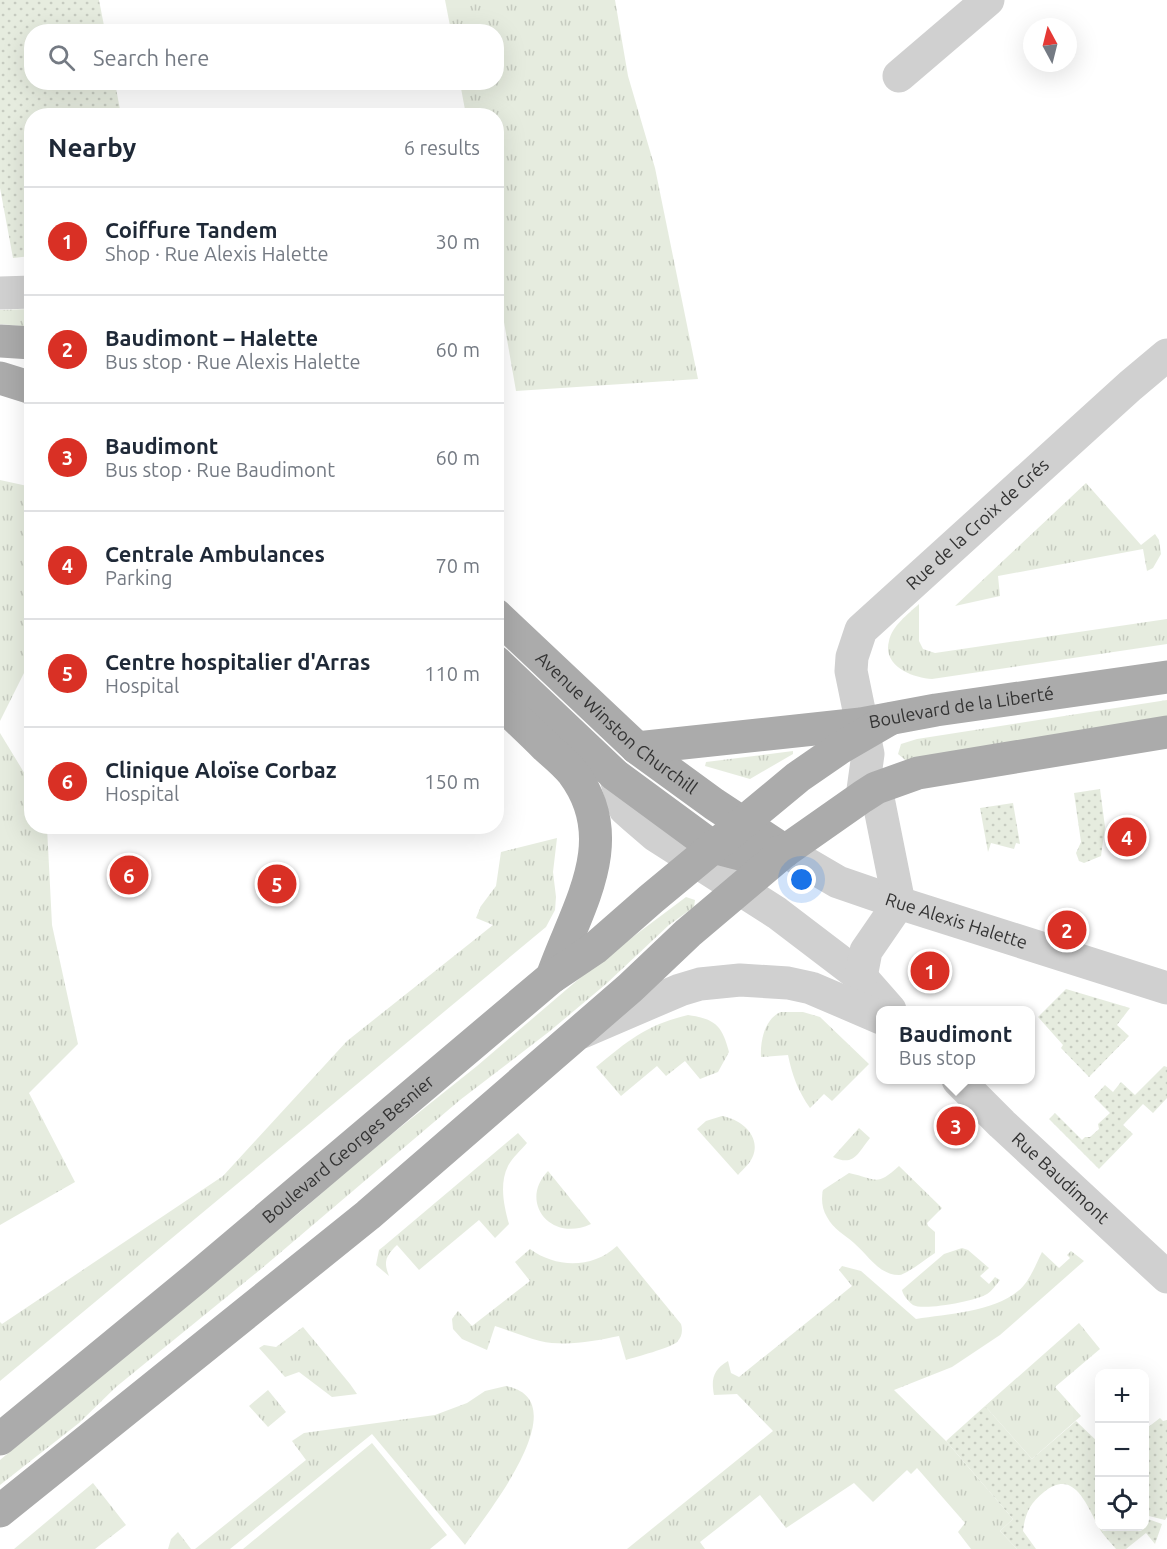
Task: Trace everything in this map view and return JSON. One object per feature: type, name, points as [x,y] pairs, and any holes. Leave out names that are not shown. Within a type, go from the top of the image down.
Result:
[{"type":"main road","points":[[0,340],[24,342]]},
{"type":"main road","points":[[0,376],[24,378]]},
{"type":"main road","points":[[0,376],[24,385]]},
{"type":"main road","name":"Avenue Winston Churchill","points":[[504,622],[637,747],[714,804],[785,851]]},
{"type":"main road","name":"Avenue Winston Churchill","points":[[504,670],[615,775],[705,854]]},
{"type":"main road","name":"Boulevard de la Liberté","points":[[637,747],[872,726],[936,710],[1167,677]]},
{"type":"main road","points":[[504,707],[571,771],[585,791],[594,815],[597,843],[590,880],[552,977]]},
{"type":"main road","name":"Boulevard Georges Besnier","points":[[0,1439],[205,1271],[552,977],[595,948],[742,822],[820,761],[872,726]]},
{"type":"main road","points":[[0,1511],[368,1215],[785,851],[869,792],[918,773],[1167,732]]},
{"type":"main road","points":[[705,854],[772,854],[785,851]]},
{"type":"street","points":[[899,76],[988,0]]},
{"type":"street","points":[[0,293],[24,292]]},
{"type":"street","name":"Rue de la Croix de Grés","points":[[869,792],[868,754],[872,726],[851,671],[852,657],[861,630],[1167,355]]},
{"type":"street","points":[[861,978],[866,951],[899,903],[869,792]]},
{"type":"street","name":"Rue Alexis Halette","points":[[785,851],[838,882],[1167,988]]},
{"type":"street","points":[[705,854],[740,889],[777,913],[861,978],[886,1006]]},
{"type":"street","points":[[575,1035],[680,990],[700,984],[740,980],[788,983],[811,988],[828,993],[876,1016]]},
{"type":"street","name":"Rue Baudimont","points":[[962,1084],[1167,1277]]},
{"type":"green space","points":[[0,0],[99,0],[104,24],[24,24],[24,90],[116,90],[120,108],[24,108],[24,257],[13,258],[0,188]]},
{"type":"green space","points":[[445,0],[615,0],[628,76],[655,168],[698,379],[516,391],[504,322],[504,108],[465,108],[461,90],[504,90],[504,24],[450,24]]},
{"type":"green space","points":[[24,309],[24,326],[0,324],[0,310]]},
{"type":"green space","points":[[0,480],[24,485],[24,673],[0,721]]},
{"type":"green space","points":[[1086,483],[1141,545],[1155,534],[1159,540],[1161,554],[1153,568],[1147,571],[1143,549],[998,576],[1000,596],[955,606]]},
{"type":"green space","points":[[919,604],[919,641],[923,649],[935,653],[1167,619],[1167,644],[932,679],[924,678],[901,669],[890,657],[888,650],[893,630]]},
{"type":"green space","points":[[1167,700],[1167,721],[909,763],[898,754],[901,744],[917,739]]},
{"type":"green space","points":[[0,733],[24,772],[24,834],[47,834],[52,925],[78,1044],[29,1093],[75,1182],[0,1225]]},
{"type":"green space","points":[[793,751],[793,754],[750,779],[705,766],[706,762]]},
{"type":"green space","points":[[1100,789],[1105,827],[1101,856],[1084,863],[1079,861],[1076,853],[1081,842],[1074,793]]},
{"type":"green space","points":[[1013,803],[1020,844],[1016,843],[1014,849],[991,843],[988,852],[980,808]]},
{"type":"green space","points":[[557,838],[553,872],[555,910],[546,927],[0,1381],[0,1322],[2,1324],[223,1176],[347,1041],[493,925],[476,918],[481,906],[496,886],[501,852]]},
{"type":"green space","points":[[686,897],[695,900],[694,907],[669,925],[606,984],[550,1031],[460,1100],[261,1269],[116,1387],[79,1423],[0,1485],[0,1460],[240,1259],[299,1213],[358,1161],[477,1066],[594,966]]},
{"type":"green space","points":[[1066,989],[1130,1008],[1117,1025],[1129,1036],[1089,1077],[1061,1048],[1063,1045],[1038,1017]]},
{"type":"green space","points":[[781,1012],[803,1012],[820,1017],[869,1064],[832,1101],[824,1094],[810,1108],[796,1083],[788,1055],[761,1057],[761,1044],[767,1025]]},
{"type":"green space","points":[[688,1015],[711,1021],[720,1029],[729,1052],[718,1072],[700,1079],[685,1061],[666,1076],[657,1066],[621,1096],[596,1067],[618,1049],[649,1029]]},
{"type":"green space","points":[[1164,1066],[1167,1067],[1167,1098],[1153,1113],[1143,1104],[1123,1125],[1133,1134],[1099,1169],[1049,1119],[1055,1113],[1082,1140],[1090,1137],[1099,1129],[1098,1124],[1110,1113],[1094,1097],[1105,1085],[1113,1092],[1121,1082],[1135,1095]]},
{"type":"green space","points":[[722,1116],[742,1124],[754,1141],[752,1159],[738,1175],[697,1129],[706,1121]]},
{"type":"green space","points":[[859,1128],[870,1138],[859,1153],[846,1160],[833,1157]]},
{"type":"green space","points":[[518,1133],[527,1143],[512,1160],[505,1173],[503,1195],[509,1224],[495,1238],[479,1220],[419,1270],[397,1245],[387,1259],[386,1266],[389,1276],[376,1265],[379,1250]]},
{"type":"green space","points":[[899,1166],[942,1208],[927,1223],[935,1232],[935,1253],[899,1275],[886,1272],[874,1264],[854,1243],[836,1229],[825,1214],[822,1200],[823,1190],[849,1173],[876,1180],[885,1177]]},
{"type":"green space","points":[[548,1171],[591,1224],[576,1228],[563,1228],[552,1224],[543,1216],[536,1195]]},
{"type":"green space","points":[[617,1246],[681,1324],[681,1336],[677,1342],[626,1360],[619,1336],[580,1343],[550,1343],[495,1326],[487,1350],[462,1339],[453,1329],[452,1319],[458,1311],[472,1326],[530,1281],[515,1262],[530,1249],[551,1260],[574,1263],[597,1259]]},
{"type":"green space","points":[[962,1248],[968,1250],[989,1268],[980,1276],[989,1284],[995,1277],[1000,1280],[992,1290],[972,1300],[927,1307],[913,1305],[902,1290],[944,1254]]},
{"type":"green space","points":[[1071,1251],[1084,1261],[1000,1335],[952,1367],[894,1390],[946,1441],[1013,1519],[1000,1531],[1017,1549],[971,1549],[958,1532],[965,1523],[917,1468],[911,1474],[907,1470],[873,1502],[854,1483],[786,1528],[760,1495],[700,1542],[705,1549],[627,1549],[773,1431],[737,1394],[714,1395],[714,1375],[728,1361],[731,1373],[739,1377],[852,1286],[839,1270],[842,1266],[861,1271],[916,1319],[969,1311],[996,1304],[1022,1288],[1042,1252],[1059,1268],[1070,1258],[1067,1255]]},
{"type":"green space","points":[[1079,1323],[1100,1349],[1055,1387],[1081,1416],[1032,1459],[985,1406]]},
{"type":"green space","points":[[303,1327],[357,1394],[332,1397],[299,1372],[285,1377],[259,1348],[264,1345],[276,1347]]},
{"type":"green space","points":[[506,1386],[526,1396],[534,1413],[531,1435],[521,1460],[506,1486],[465,1545],[372,1434],[230,1549],[195,1549],[306,1460],[292,1441],[304,1433],[435,1415],[467,1403],[485,1391]]},
{"type":"green space","points":[[268,1390],[286,1412],[268,1427],[249,1406]]},
{"type":"green space","points":[[985,1406],[1032,1459],[1076,1421],[1095,1439],[1095,1520],[1080,1494],[1073,1487],[1065,1484],[1055,1485],[1035,1500],[1025,1519],[1023,1531],[1036,1549],[1017,1549],[1000,1531],[1013,1519],[946,1441]]},
{"type":"green space","points":[[1160,1418],[1163,1421],[1167,1420],[1167,1517],[1165,1520],[1149,1516],[1149,1426]]},
{"type":"green space","points":[[372,1443],[447,1535],[430,1549],[243,1549]]},
{"type":"green space","points":[[93,1483],[126,1525],[95,1549],[14,1549]]},
{"type":"green space","points":[[1149,1519],[1162,1524],[1155,1544],[1146,1533],[1126,1549],[1116,1549],[1101,1531],[1149,1531]]},
{"type":"green space","points":[[178,1532],[191,1549],[168,1549],[171,1539]]},
{"type":"place","name":"Centrale Ambulances","points":[[1127,837]]},
{"type":"place","name":"Clinique Aloïse Corbaz","points":[[129,875]]},
{"type":"place","name":"Centre hospitalier d'Arras","points":[[277,884]]},
{"type":"place","name":"Baudimont – Halette","points":[[1067,930]]},
{"type":"place","name":"Coiffure Tandem","points":[[930,971]]},
{"type":"place","name":"Baudimont","points":[[956,1126]]}]
